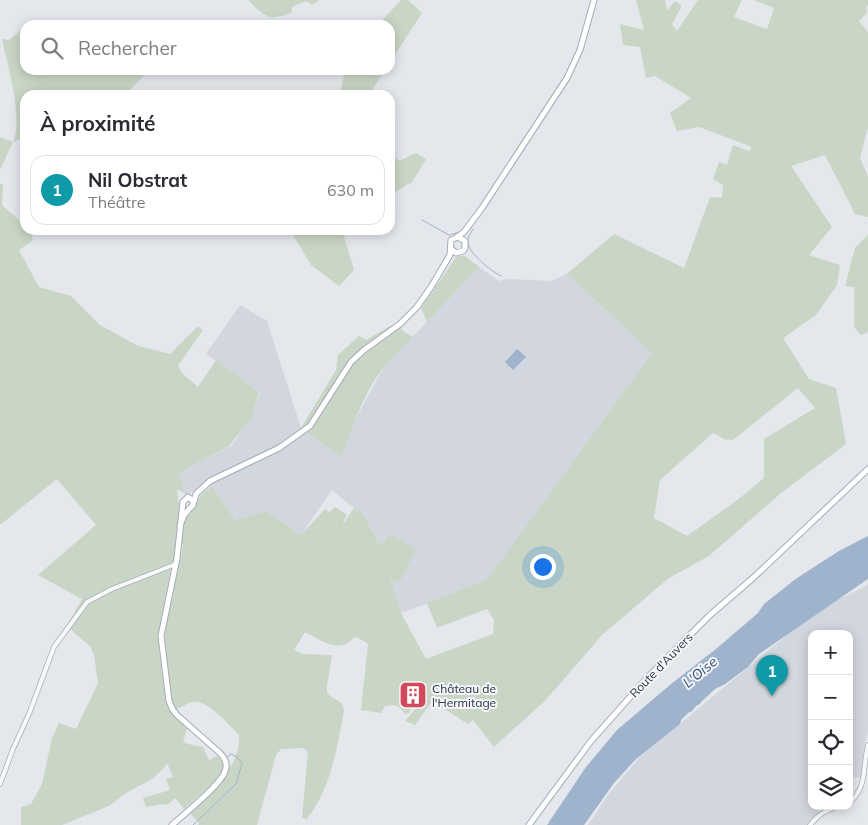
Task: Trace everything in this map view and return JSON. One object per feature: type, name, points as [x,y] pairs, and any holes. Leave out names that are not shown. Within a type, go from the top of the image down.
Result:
[{"type":"main road","points":[[453,251],[450,242],[464,232],[482,208],[571,70],[582,44],[594,0]]},
{"type":"main road","points":[[453,251],[460,252],[464,249],[467,236],[482,208]]},
{"type":"main road","points":[[456,237],[462,238],[466,243]]},
{"type":"main road","points":[[174,824],[220,780],[225,772],[225,759],[177,715],[170,706],[161,629],[176,564],[180,515],[184,499],[191,499],[213,479],[279,448],[309,425],[320,412],[351,362],[407,318],[435,281],[453,251]]},
{"type":"main road","name":"Route d'Auvers","points":[[529,825],[581,753],[647,678],[710,615],[744,587],[868,469]]},
{"type":"main road","points":[[180,526],[184,515],[194,505],[191,499]]},
{"type":"main road","points":[[183,504],[186,508],[189,508]]},
{"type":"street","points":[[0,784],[12,749],[29,714],[54,647],[87,602],[112,589],[176,564]]},
{"type":"street","points":[[853,799],[863,788],[868,745]]},
{"type":"street","points":[[810,825],[826,810]]},
{"type":"shaded area","points":[[479,267],[499,281],[507,279],[552,281],[567,274],[652,353],[487,581],[401,613],[379,544],[362,512],[354,508],[332,490],[301,535],[266,511],[235,520],[212,486],[185,494],[179,473],[232,445],[252,417],[260,392],[206,354],[240,305],[267,321],[301,428],[342,458],[350,429],[384,367]]},
{"type":"shaded area","points":[[868,584],[868,732],[863,753],[863,776],[853,778],[853,630],[808,630],[808,810],[819,811],[811,825],[588,825],[607,796],[641,756],[792,631],[830,603]]},
{"type":"green space","points":[[248,0],[319,0],[312,5],[306,1],[292,7],[292,12],[272,17],[258,10]]},
{"type":"green space","points":[[401,0],[408,0],[422,13],[395,54],[395,20],[383,20]]},
{"type":"green space","points":[[636,0],[665,0],[667,11],[675,1],[682,6],[672,24],[677,31],[698,0],[742,0],[734,17],[767,29],[774,8],[754,0],[868,0],[867,13],[859,21],[868,32],[868,127],[860,158],[868,177],[868,217],[855,214],[825,155],[791,166],[832,227],[809,255],[840,265],[837,285],[816,315],[783,338],[809,379],[836,388],[846,444],[781,493],[709,556],[669,578],[602,635],[545,701],[494,747],[473,720],[468,724],[432,701],[415,725],[405,721],[418,704],[421,695],[421,684],[410,683],[406,687],[405,697],[413,705],[409,713],[405,714],[399,707],[394,705],[385,706],[381,713],[361,710],[368,644],[357,637],[342,645],[331,645],[305,632],[294,650],[303,654],[332,655],[327,693],[342,704],[344,711],[332,767],[315,807],[307,819],[302,818],[308,752],[303,748],[281,749],[276,755],[257,825],[198,825],[199,823],[190,813],[223,778],[239,746],[239,735],[205,704],[192,702],[174,709],[171,701],[165,631],[183,546],[181,543],[186,515],[202,494],[212,486],[235,520],[266,511],[301,535],[325,509],[333,515],[330,512],[335,507],[347,515],[344,523],[354,508],[362,512],[379,544],[384,543],[389,534],[416,549],[401,579],[395,582],[390,578],[401,613],[426,659],[493,634],[494,620],[487,609],[437,628],[427,603],[487,580],[652,353],[567,274],[614,234],[684,268],[710,197],[722,198],[723,185],[713,179],[719,162],[727,165],[733,145],[749,151],[752,147],[699,127],[677,131],[670,113],[691,98],[655,76],[646,78],[640,47],[623,45],[620,24],[644,30]],"holes":[[[798,388],[815,408],[764,439],[764,478],[736,501],[687,536],[654,518],[660,480],[713,433],[724,439],[733,440]]]},
{"type":"green space","points":[[20,31],[20,75],[144,75],[130,90],[20,90],[20,139],[13,142],[17,120],[16,106],[2,39],[9,40]]},
{"type":"green space","points":[[344,75],[382,75],[372,90],[341,90]]},
{"type":"green space","points":[[0,137],[13,142],[0,170]]},
{"type":"green space","points":[[416,153],[426,159],[412,182],[395,192],[395,157],[399,161]]},
{"type":"green space","points":[[0,184],[3,184],[2,205],[20,221],[20,235],[33,235],[32,241],[19,250],[39,287],[71,296],[100,325],[138,346],[170,354],[198,326],[203,330],[178,366],[182,373],[198,387],[216,360],[259,392],[252,418],[229,446],[179,473],[185,494],[177,490],[179,504],[175,557],[174,563],[165,571],[171,568],[158,640],[165,696],[169,710],[187,729],[183,742],[203,747],[209,760],[217,756],[225,768],[211,785],[184,809],[175,798],[165,805],[146,807],[143,798],[170,790],[166,779],[173,777],[167,763],[152,779],[126,793],[109,806],[62,825],[21,825],[21,807],[31,804],[42,784],[52,738],[59,723],[76,729],[98,683],[94,655],[90,646],[70,629],[65,629],[82,599],[38,575],[96,525],[57,479],[0,525]]},
{"type":"green space","points":[[293,235],[344,235],[354,270],[339,286],[311,265]]},
{"type":"green space","points":[[868,235],[868,332],[861,335],[854,327],[854,287],[845,286],[855,248]]},
{"type":"green space","points":[[457,256],[465,256],[479,267],[427,322],[421,308]]},
{"type":"green space","points":[[398,324],[403,331],[413,337],[385,366],[371,386],[354,422],[342,458],[301,428],[336,370],[338,355],[359,336],[366,340],[390,326]]},
{"type":"water","points":[[517,349],[526,357],[513,370],[505,362]]},
{"type":"water","name":"L'Oise","points":[[868,536],[868,579],[759,654],[748,667],[715,689],[681,720],[680,724],[635,760],[614,783],[584,825],[547,825],[586,767],[617,730],[716,649],[758,613],[764,604],[797,578],[839,551]]},
{"type":"waterway","points":[[422,220],[449,235],[460,232],[466,225]]},
{"type":"waterway","points":[[473,229],[468,240],[470,248],[482,262],[501,276]]},
{"type":"waterway","points":[[193,825],[236,784],[242,763],[231,754],[227,757]]},
{"type":"place","name":"Château de l'Hermitage","points":[[413,695]]},
{"type":"place","name":"Nil Obstrat","points":[[772,696]]}]
